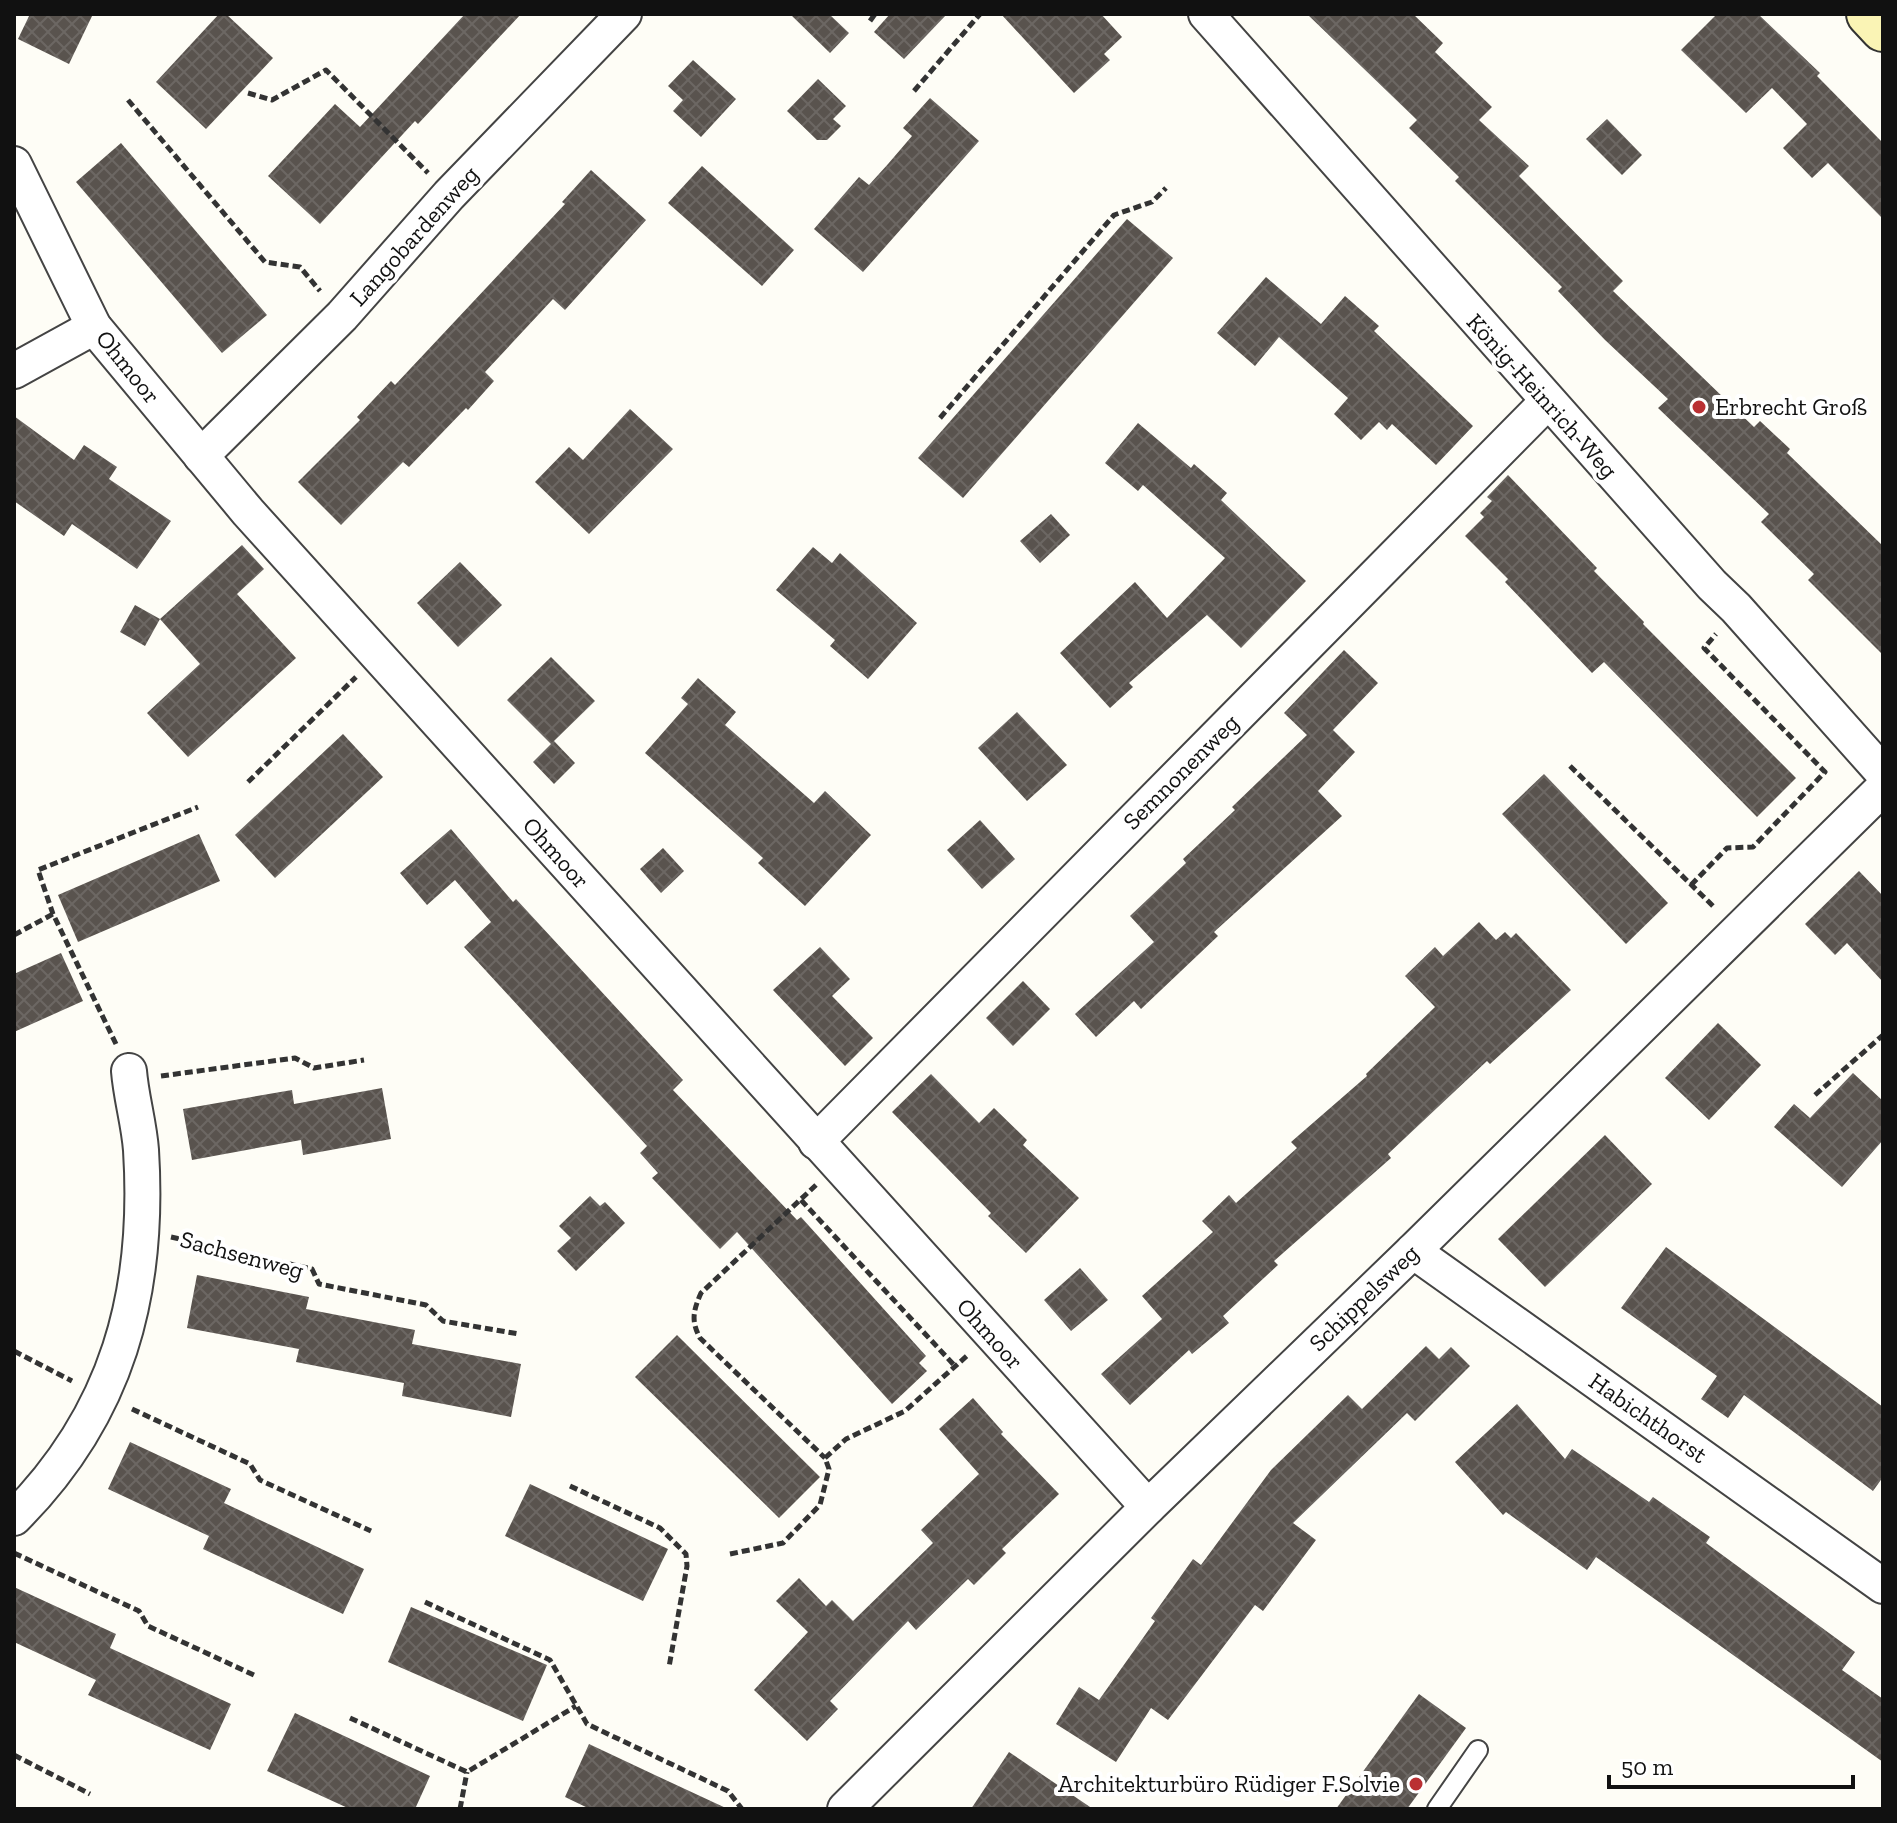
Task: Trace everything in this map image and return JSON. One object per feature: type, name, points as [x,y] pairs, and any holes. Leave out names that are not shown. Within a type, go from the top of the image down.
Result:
[{"type":"main road","points":[[1869,14],[1883,29]]},
{"type":"street","name":"Langobardenweg","points":[[201,456],[342,316],[449,195],[624,14]]},
{"type":"street","name":"König-Heinrich-Weg","points":[[1206,14],[1547,402],[1883,773]]},
{"type":"street","name":"Ohmoor","points":[[14,164],[94,327],[201,456],[376,656],[1148,1507]]},
{"type":"street","points":[[14,371],[94,327]]},
{"type":"street","name":"Semnonenweg","points":[[826,1154],[1547,402]]},
{"type":"street","name":"Schippelsweg","points":[[845,1809],[1148,1507],[1883,788]]},
{"type":"street","points":[[14,1518],[33,1499],[72,1448],[103,1396],[123,1341],[138,1281],[143,1230],[141,1147],[129,1075]]},
{"type":"street","name":"Habichthorst","points":[[1413,1251],[1883,1586]]},
{"type":"lane","points":[[1437,1809],[1478,1750]]},
{"type":"path","points":[[870,21],[875,14]]},
{"type":"path","points":[[914,91],[980,14]]},
{"type":"path","points":[[248,93],[272,100],[326,70],[449,195]]},
{"type":"path","points":[[128,100],[265,262],[300,267],[342,316]]},
{"type":"path","points":[[940,418],[1114,215],[1152,202],[1166,188]]},
{"type":"path","points":[[1691,885],[1727,848],[1753,847],[1825,772],[1704,648],[1736,608]]},
{"type":"path","points":[[248,782],[376,656]]},
{"type":"path","points":[[1570,766],[1739,932]]},
{"type":"path","points":[[198,807],[38,870],[53,914],[129,1075],[295,1058],[314,1068],[364,1060]]},
{"type":"path","points":[[14,935],[53,914]]},
{"type":"path","points":[[1815,1095],[1883,1035]]},
{"type":"path","points":[[730,1554],[783,1543],[820,1505],[829,1469],[825,1458],[700,1338],[692,1323],[694,1309],[701,1293],[801,1200],[826,1154]]},
{"type":"path","points":[[801,1200],[954,1365]]},
{"type":"path","name":"Sachsenweg","points":[[143,1230],[312,1269],[319,1284],[426,1305],[443,1321],[519,1334]]},
{"type":"path","points":[[825,1458],[846,1439],[905,1411],[991,1335]]},
{"type":"path","points":[[14,1351],[250,1464],[260,1480],[371,1531]]},
{"type":"path","points":[[570,1486],[660,1528],[686,1554],[687,1566],[669,1667]]},
{"type":"path","points":[[14,1553],[139,1611],[148,1626],[256,1676]]},
{"type":"path","points":[[425,1602],[550,1660],[587,1724],[728,1791],[742,1809]]},
{"type":"path","points":[[460,1809],[467,1772],[576,1706]]},
{"type":"path","points":[[350,1718],[467,1772]]},
{"type":"path","points":[[14,1755],[90,1794]]},
{"type":"building","points":[[30,14],[93,14],[69,64],[18,39]]},
{"type":"building","points":[[219,14],[226,14],[273,58],[206,129],[156,82]]},
{"type":"building","points":[[465,14],[521,14],[418,124],[415,121],[320,224],[268,176],[335,104],[360,127]]},
{"type":"building","points":[[790,14],[829,14],[849,33],[830,53]]},
{"type":"building","points":[[890,14],[947,14],[904,59],[874,32]]},
{"type":"building","points":[[1001,14],[1101,14],[1122,37],[1104,54],[1110,60],[1074,93]]},
{"type":"building","points":[[1307,14],[1413,14],[1443,43],[1435,52],[1492,107],[1479,120],[1529,166],[1519,176],[1623,281],[1613,291],[1754,427],[1760,421],[1790,449],[1787,453],[1883,546],[1883,655],[1808,580],[1814,574],[1761,522],[1769,514],[1658,408],[1668,399],[1605,340],[1558,291],[1562,287],[1455,181],[1459,177],[1409,128],[1417,120]]},
{"type":"building","points":[[1717,14],[1758,14],[1820,73],[1817,76],[1883,143],[1883,219],[1828,163],[1812,178],[1783,148],[1807,124],[1772,88],[1746,113],[1681,50]]},
{"type":"building","points":[[693,60],[736,99],[701,137],[673,111],[683,100],[668,86]]},
{"type":"building","points":[[818,79],[846,106],[833,119],[841,126],[827,140],[817,140],[787,111]]},
{"type":"building","points":[[930,98],[979,141],[863,272],[814,229],[859,177],[869,185],[888,164],[912,136],[903,128]]},
{"type":"building","points":[[1607,119],[1642,155],[1622,175],[1586,139]]},
{"type":"building","points":[[121,143],[267,315],[222,353],[76,182]]},
{"type":"building","points":[[702,166],[794,250],[762,286],[668,203]]},
{"type":"building","points":[[591,170],[646,220],[565,310],[553,299],[485,372],[494,381],[468,410],[466,408],[409,467],[403,462],[341,525],[298,482],[360,420],[357,417],[391,381],[395,385],[565,204],[562,202]]},
{"type":"building","points":[[1127,219],[1173,258],[963,498],[918,458]]},
{"type":"building","points":[[1266,277],[1321,324],[1345,296],[1379,326],[1374,331],[1473,426],[1436,465],[1392,424],[1387,430],[1379,422],[1361,440],[1334,414],[1348,398],[1279,337],[1255,366],[1217,333]]},
{"type":"building","points":[[630,409],[673,449],[589,534],[535,482],[569,447],[583,460]]},
{"type":"building","points":[[14,416],[74,460],[84,445],[117,467],[109,479],[171,521],[137,569],[72,524],[64,536],[14,501]]},
{"type":"building","points":[[1138,423],[1191,468],[1194,464],[1227,493],[1221,500],[1306,581],[1241,648],[1207,615],[1129,683],[1133,687],[1110,708],[1060,653],[1135,582],[1167,618],[1225,558],[1143,485],[1138,491],[1105,463]]},
{"type":"building","points":[[1508,475],[1597,568],[1594,571],[1643,624],[1796,778],[1757,817],[1604,662],[1592,673],[1465,536],[1484,517],[1480,513],[1492,501],[1487,497]]},
{"type":"building","points":[[1051,514],[1070,535],[1040,563],[1020,541]]},
{"type":"building","points":[[242,545],[264,569],[237,594],[296,658],[188,757],[147,713],[200,664],[160,619]]},
{"type":"building","points":[[813,547],[832,563],[840,553],[917,623],[868,679],[830,646],[835,640],[776,590]]},
{"type":"building","points":[[460,562],[502,605],[458,647],[417,603]]},
{"type":"building","points":[[135,605],[160,619],[145,646],[120,632]]},
{"type":"building","points":[[1344,650],[1378,683],[1333,730],[1355,752],[1318,791],[1342,816],[1214,932],[1218,936],[1141,1009],[1134,1001],[1096,1037],[1075,1014],[1154,942],[1130,916],[1186,863],[1183,859],[1235,810],[1232,807],[1307,735],[1284,713]]},
{"type":"building","points":[[551,657],[595,701],[554,741],[575,763],[554,784],[533,762],[551,744],[507,700]]},
{"type":"building","points":[[698,678],[736,712],[725,725],[814,803],[825,791],[871,835],[805,906],[758,863],[763,858],[645,753],[688,704],[681,698]]},
{"type":"building","points":[[1017,712],[1067,765],[1027,801],[978,748]]},
{"type":"building","points":[[343,734],[383,777],[275,878],[235,835]]},
{"type":"building","points":[[1544,774],[1668,903],[1626,944],[1502,814]]},
{"type":"building","points":[[980,820],[1015,859],[982,889],[947,850]]},
{"type":"building","points":[[451,829],[513,902],[516,899],[683,1080],[673,1090],[797,1220],[801,1217],[926,1356],[919,1363],[927,1371],[892,1404],[737,1232],[720,1249],[652,1178],[658,1173],[640,1153],[647,1146],[464,947],[491,922],[455,880],[427,905],[400,873]]},
{"type":"building","points":[[199,834],[220,881],[78,942],[58,895]]},
{"type":"building","points":[[663,848],[684,871],[661,893],[640,869]]},
{"type":"building","points":[[1859,871],[1883,896],[1883,982],[1847,943],[1835,955],[1805,924]]},
{"type":"building","points":[[1479,922],[1496,940],[1505,932],[1511,938],[1516,933],[1571,990],[1490,1064],[1487,1061],[1388,1154],[1391,1158],[1274,1261],[1278,1265],[1223,1316],[1229,1323],[1192,1354],[1189,1350],[1130,1405],[1101,1374],[1162,1319],[1142,1296],[1213,1232],[1202,1221],[1229,1195],[1236,1203],[1297,1148],[1291,1142],[1367,1076],[1435,1007],[1405,976],[1435,947],[1443,956]]},
{"type":"building","points":[[820,947],[850,979],[832,996],[873,1038],[845,1066],[773,990]]},
{"type":"building","points":[[61,953],[83,1001],[14,1032],[14,974]]},
{"type":"building","points":[[1023,981],[1050,1009],[1013,1046],[986,1018]]},
{"type":"building","points":[[1718,1023],[1761,1065],[1709,1120],[1665,1078]]},
{"type":"building","points":[[1853,1073],[1883,1101],[1883,1140],[1842,1187],[1774,1127],[1794,1104],[1810,1118]]},
{"type":"building","points":[[931,1074],[979,1123],[994,1108],[1027,1140],[1023,1145],[1079,1198],[1026,1253],[892,1112]]},
{"type":"building","points":[[382,1088],[391,1139],[303,1155],[301,1140],[192,1160],[183,1109],[292,1090],[294,1104]]},
{"type":"building","points":[[1605,1135],[1652,1184],[1545,1287],[1498,1239]]},
{"type":"building","points":[[590,1196],[600,1206],[605,1202],[625,1223],[576,1271],[557,1251],[571,1238],[559,1226]]},
{"type":"building","points":[[1666,1247],[1883,1407],[1883,1477],[1873,1491],[1744,1395],[1728,1418],[1701,1399],[1717,1376],[1621,1308]]},
{"type":"building","points":[[1080,1268],[1108,1300],[1071,1331],[1044,1300]]},
{"type":"building","points":[[197,1275],[309,1297],[306,1309],[415,1330],[412,1344],[521,1364],[511,1417],[402,1396],[404,1383],[296,1362],[299,1349],[187,1328]]},
{"type":"building","points":[[677,1335],[820,1477],[779,1518],[635,1377]]},
{"type":"building","points":[[1426,1346],[1439,1359],[1451,1347],[1470,1366],[1415,1421],[1407,1413],[1293,1523],[1316,1540],[1263,1611],[1255,1605],[1168,1720],[1151,1708],[1116,1762],[1056,1724],[1079,1687],[1099,1700],[1155,1621],[1151,1618],[1193,1559],[1201,1565],[1271,1470],[1348,1395],[1362,1409]]},
{"type":"building","points":[[973,1398],[1003,1432],[1001,1434],[1059,1494],[1002,1549],[1006,1553],[974,1585],[968,1579],[916,1630],[908,1621],[830,1701],[838,1709],[807,1741],[754,1690],[808,1632],[776,1601],[799,1578],[826,1606],[832,1600],[853,1621],[933,1543],[921,1530],[979,1474],[939,1429]]},
{"type":"building","points":[[1517,1404],[1565,1459],[1572,1449],[1649,1502],[1653,1497],[1710,1537],[1706,1543],[1855,1652],[1842,1670],[1883,1699],[1883,1762],[1596,1557],[1587,1570],[1506,1512],[1503,1515],[1455,1462]]},
{"type":"building","points":[[130,1442],[231,1489],[224,1503],[364,1569],[343,1614],[203,1549],[209,1536],[108,1489]]},
{"type":"building","points":[[530,1484],[668,1549],[643,1601],[505,1536]]},
{"type":"building","points":[[14,1587],[116,1634],[110,1648],[231,1704],[210,1750],[88,1695],[96,1680],[14,1642]]},
{"type":"building","points":[[411,1607],[547,1665],[523,1721],[388,1662]]},
{"type":"building","points":[[1419,1694],[1466,1728],[1407,1809],[1336,1809]]},
{"type":"building","points":[[295,1713],[430,1776],[415,1809],[350,1809],[267,1771]]},
{"type":"building","points":[[589,1744],[728,1809],[590,1809],[565,1797]]},
{"type":"building","points":[[1009,1752],[1093,1809],[971,1809]]},
{"type":"place","name":"Erbrecht Groß","points":[[1699,407]]},
{"type":"place","name":"Architekturbüro Rüdiger F.Solvie","points":[[1416,1784]]}]
